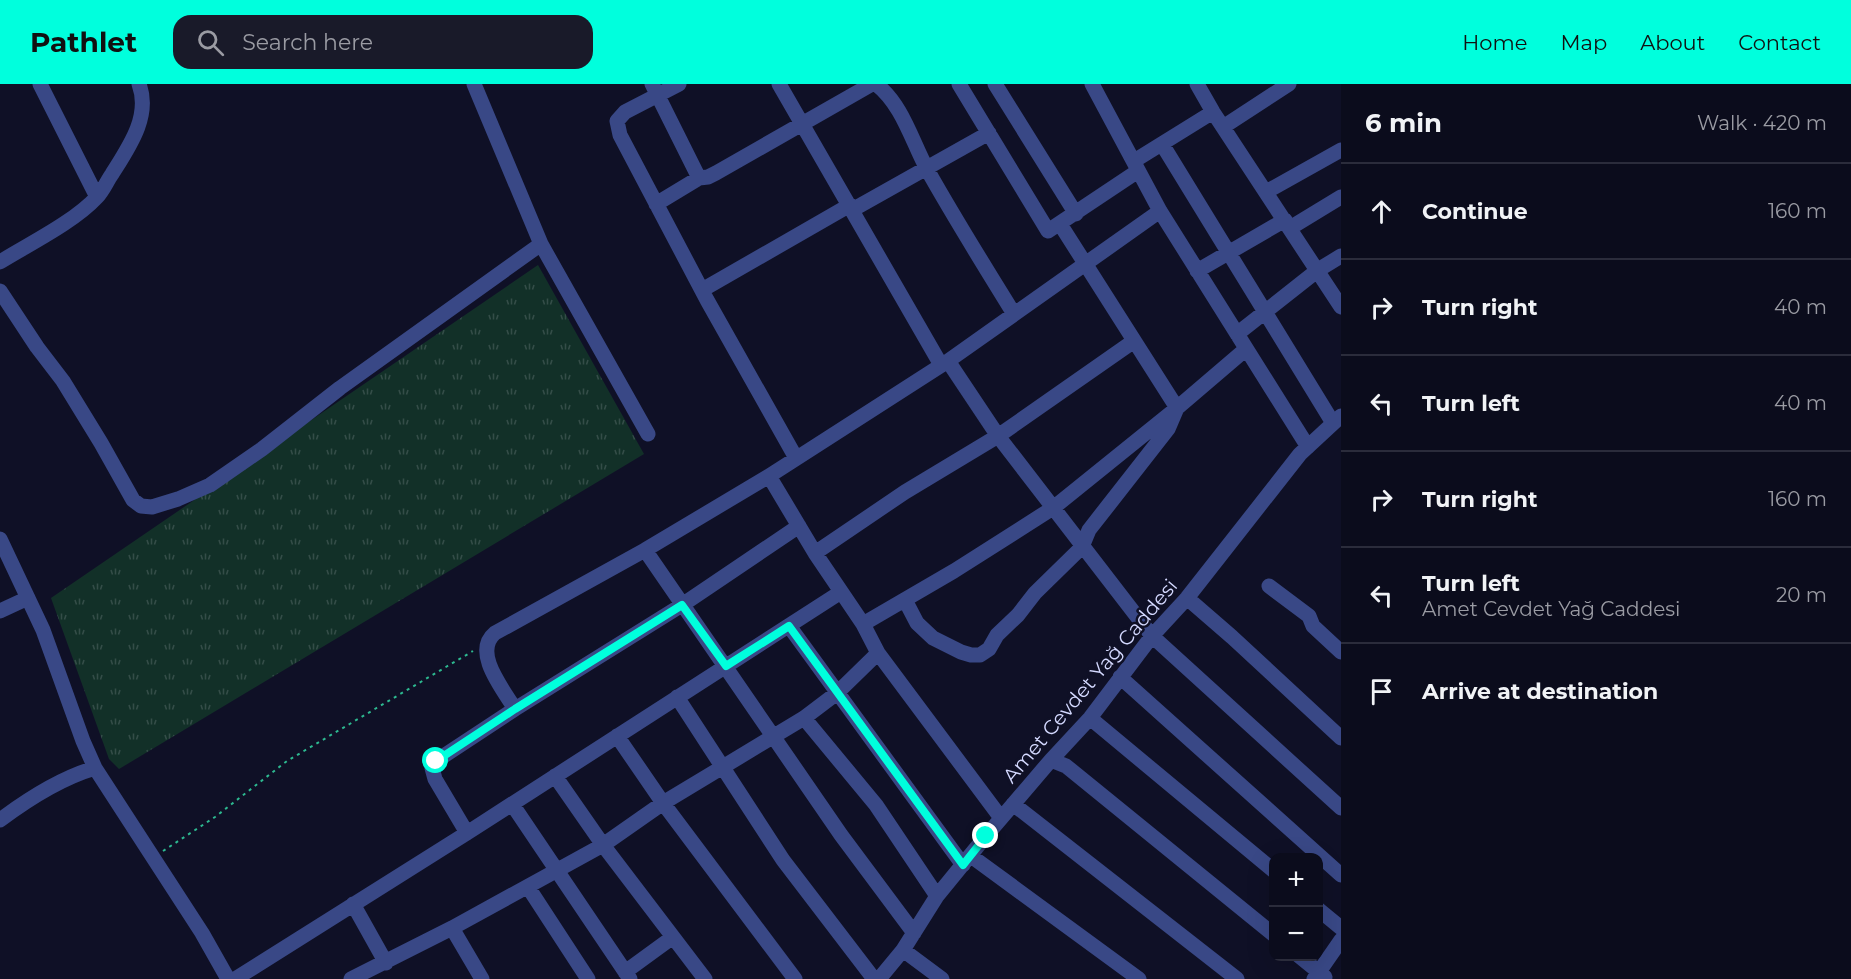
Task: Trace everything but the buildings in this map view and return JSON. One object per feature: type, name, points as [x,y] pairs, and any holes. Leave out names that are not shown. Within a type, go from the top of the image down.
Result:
[{"type":"street","points":[[40,84],[97,197]]},
{"type":"street","points":[[0,262],[63,224],[97,197],[137,130],[143,110],[143,96],[139,84]]},
{"type":"street","points":[[474,84],[541,244],[648,434]]},
{"type":"street","points":[[679,84],[655,90],[625,112],[617,120],[620,135],[702,290],[796,458]]},
{"type":"street","points":[[779,84],[945,363],[1082,547],[1152,636],[1341,808]]},
{"type":"street","points":[[656,204],[699,178],[716,173],[872,84]]},
{"type":"street","points":[[876,84],[884,90],[897,107],[927,168],[1014,314]]},
{"type":"street","points":[[959,84],[1048,231],[1076,213],[1162,144],[1213,112]]},
{"type":"street","points":[[995,84],[1076,213]]},
{"type":"street","points":[[1092,84],[1160,211],[1308,447]]},
{"type":"street","points":[[1223,127],[1289,84]]},
{"type":"street","points":[[1200,85],[1213,112],[1341,308]]},
{"type":"street","points":[[655,90],[699,178]]},
{"type":"street","points":[[702,290],[989,133]]},
{"type":"street","points":[[1162,144],[1228,254],[1337,420]]},
{"type":"street","points":[[1266,192],[1341,150]]},
{"type":"street","points":[[1197,271],[1341,197]]},
{"type":"street","points":[[515,709],[488,662],[485,651],[486,645],[495,633],[645,550],[769,476],[945,363],[1160,211]]},
{"type":"street","points":[[1060,224],[1177,408]]},
{"type":"street","points":[[0,291],[37,347],[63,381],[133,500],[141,506],[152,507],[210,485],[262,449],[340,388],[541,244]]},
{"type":"street","points":[[1237,334],[1318,270],[1341,256]]},
{"type":"street","points":[[815,553],[905,492],[998,436],[1134,341]]},
{"type":"street","points":[[863,624],[954,571],[1053,507],[1177,408],[1246,349]]},
{"type":"street","points":[[905,600],[917,623],[933,638],[971,655],[980,655],[989,649],[997,635],[1018,615],[1035,593],[1082,547],[1089,530],[1168,429],[1177,408]]},
{"type":"street","name":"Amet Cevdet Yağ Caddesi","points":[[876,979],[903,951],[937,896],[1013,804],[1090,718],[1152,636],[1187,598],[1300,454],[1337,420]]},
{"type":"street","points":[[769,476],[815,553],[863,624],[878,653],[1001,819]]},
{"type":"street","points":[[467,833],[435,779],[432,768],[436,761],[682,605],[799,526]]},
{"type":"street","points":[[0,539],[43,630],[95,768],[202,933],[228,979]]},
{"type":"street","points":[[645,550],[841,835],[914,933]]},
{"type":"street","points":[[1269,586],[1309,616],[1313,626],[1341,652]]},
{"type":"street","points":[[235,979],[467,833],[841,592]]},
{"type":"street","points":[[0,611],[28,598]]},
{"type":"street","points":[[1187,598],[1341,738]]},
{"type":"street","points":[[789,626],[837,693],[967,861],[1139,979]]},
{"type":"street","points":[[351,979],[452,928],[603,845],[663,803],[804,718],[837,693],[878,653]]},
{"type":"street","points":[[1120,677],[1341,875]]},
{"type":"street","points":[[677,697],[783,861],[876,979]]},
{"type":"street","points":[[804,718],[876,805],[937,896]]},
{"type":"street","points":[[1090,718],[1269,867]]},
{"type":"street","points":[[617,736],[663,803],[795,979]]},
{"type":"street","points":[[1051,760],[1066,766],[1269,931]]},
{"type":"street","points":[[0,820],[75,774],[95,768]]},
{"type":"street","points":[[555,776],[603,845],[705,979]]},
{"type":"street","points":[[512,804],[627,976],[673,937]]},
{"type":"street","points":[[1013,804],[1238,979]]},
{"type":"street","points":[[528,887],[588,979]]},
{"type":"street","points":[[353,904],[386,963]]},
{"type":"street","points":[[1323,913],[1341,928]]},
{"type":"street","points":[[452,928],[482,979]]},
{"type":"street","points":[[1303,961],[1320,977],[1341,940]]},
{"type":"street","points":[[903,951],[942,979]]},
{"type":"path","points":[[153,857],[215,818],[287,761],[486,645]]},
{"type":"green space","points":[[538,265],[644,454],[119,769],[109,759],[51,598]]},
{"type":"route","points":[[436,761],[682,605],[726,666],[789,626],[963,865],[986,836]]}]
